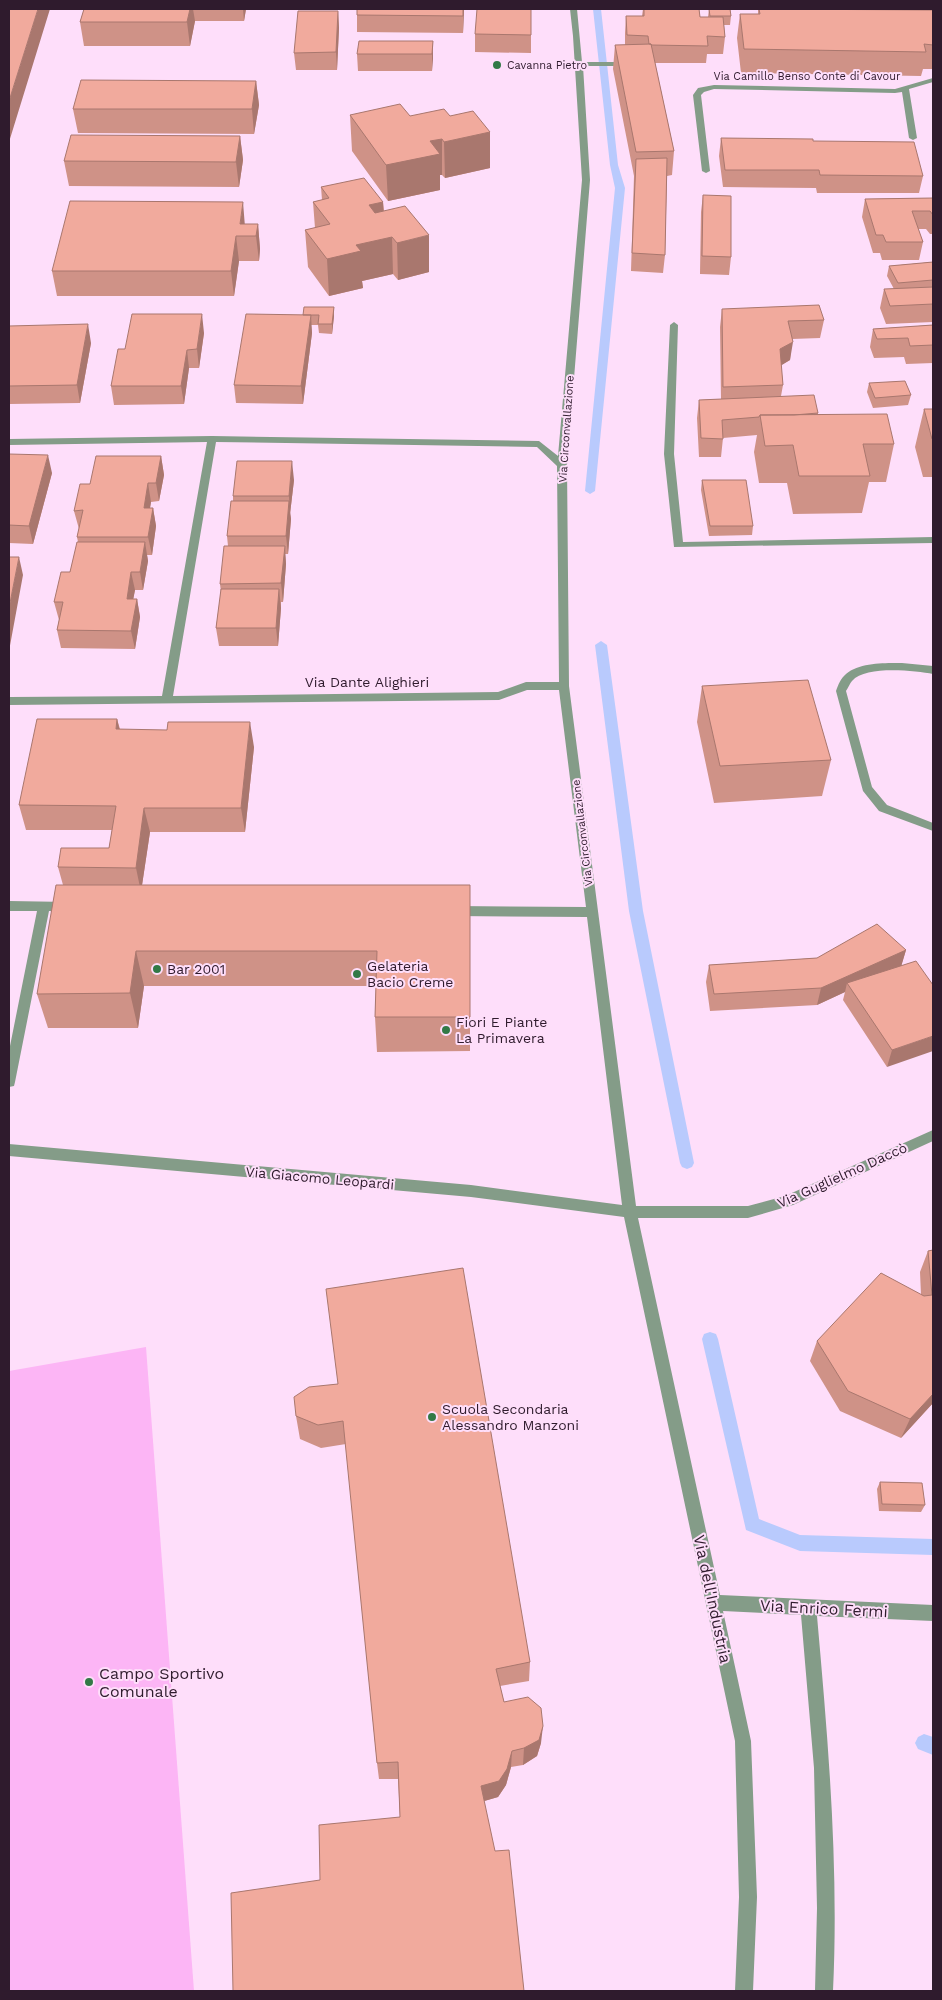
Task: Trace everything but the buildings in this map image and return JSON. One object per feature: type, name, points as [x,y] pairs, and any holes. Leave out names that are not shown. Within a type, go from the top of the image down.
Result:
[{"type":"street","name":"Via Circonvallazione","points":[[573,9],[586,180],[562,465],[564,686],[630,1212]]},
{"type":"street","points":[[578,64],[624,64]]},
{"type":"street","name":"Via Camillo Benso Conte di Cavour","points":[[706,170],[697,95],[701,90],[714,87],[895,91],[933,80]]},
{"type":"street","points":[[905,89],[913,138]]},
{"type":"street","points":[[674,325],[669,454],[678,545],[933,540]]},
{"type":"street","points":[[9,442],[212,439],[539,444],[562,465]]},
{"type":"street","points":[[167,698],[212,439]]},
{"type":"street","points":[[933,670],[892,667],[858,672],[849,678],[841,691],[867,788],[884,808],[933,827]]},
{"type":"street","name":"Via Dante Alighieri","points":[[9,701],[499,696],[526,686],[564,686]]},
{"type":"street","points":[[9,906],[84,907]]},
{"type":"street","points":[[9,1082],[44,906]]},
{"type":"street","points":[[439,911],[591,912],[591,910]]},
{"type":"street","name":"Via Guglielmo Daccò","points":[[630,1212],[748,1212],[788,1202],[933,1135]]},
{"type":"street","name":"Via Giacomo Leopardi","points":[[9,1150],[471,1191],[630,1212]]},
{"type":"street","name":"Via dell'Industria","points":[[630,1212],[743,1741],[748,1897],[744,1991]]},
{"type":"street","name":"Via Enrico Fermi","points":[[714,1603],[933,1613]]},
{"type":"street","points":[[808,1607],[822,1768],[826,1908],[824,1991]]},
{"type":"shaded area","name":"Campo Sportivo Comunale","points":[[146,1347],[194,1991],[9,1991],[9,1371]]},
{"type":"waterway","points":[[590,491],[620,188],[614,165],[597,9]]},
{"type":"waterway","points":[[601,645],[636,911],[687,1163]]},
{"type":"waterway","points":[[710,1339],[752,1524],[800,1543],[933,1547]]},
{"type":"waterway","points":[[924,1743],[933,1746]]},
{"type":"place","name":"Cavanna Pietro","points":[[497,65]]},
{"type":"place","name":"Bar 2001","points":[[157,969]]},
{"type":"place","name":"Gelateria Bacio Creme","points":[[357,974]]},
{"type":"place","name":"Fiori E Piante La Primavera","points":[[446,1030]]},
{"type":"place","name":"Scuola Secondaria Alessandro Manzoni","points":[[432,1417]]},
{"type":"place","name":"Campo Sportivo Comunale","points":[[89,1682]]}]
